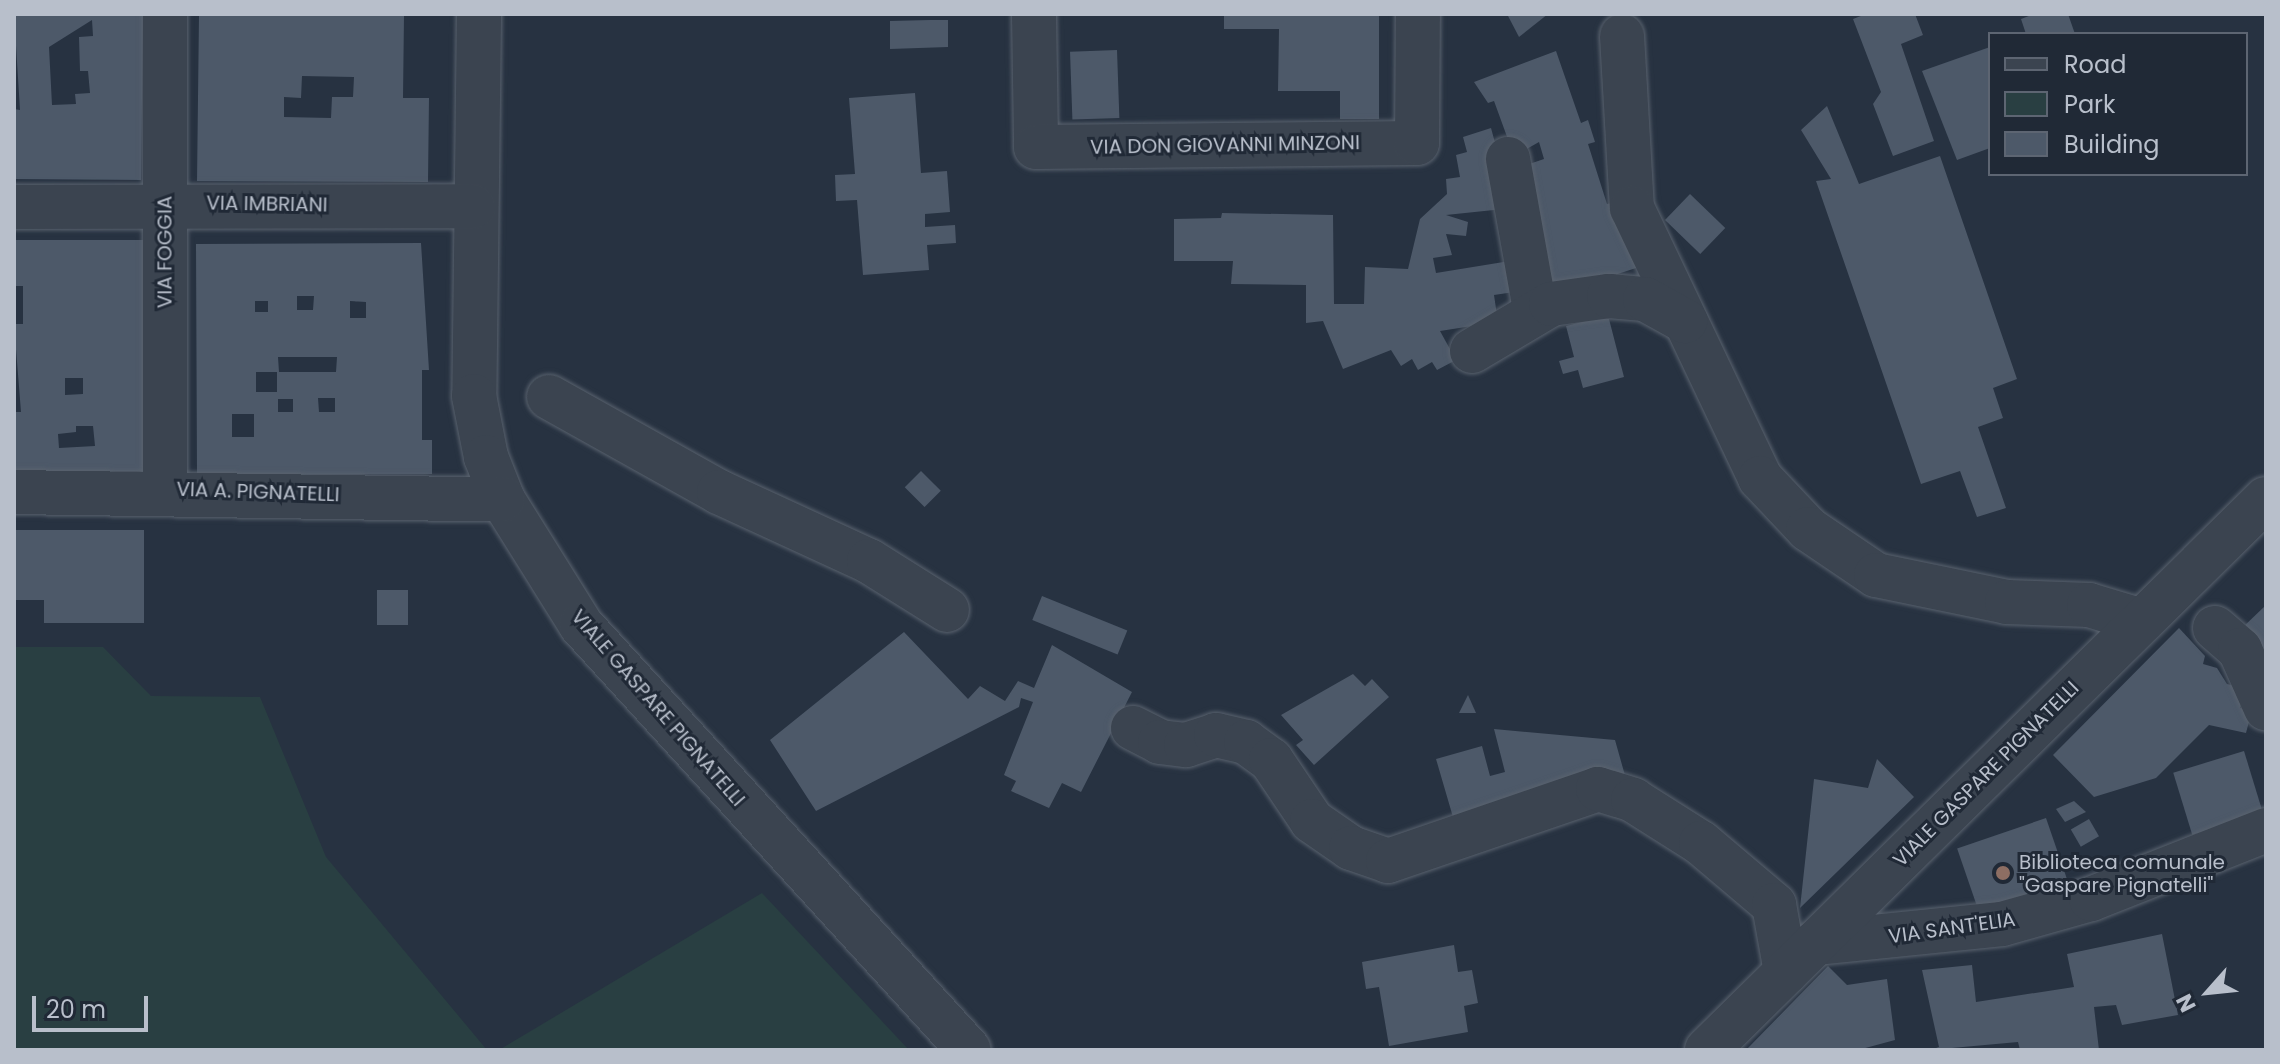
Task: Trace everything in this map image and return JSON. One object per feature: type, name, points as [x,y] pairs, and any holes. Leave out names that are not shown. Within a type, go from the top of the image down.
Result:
[{"type":"street","name":"VIA FOGGIA","points":[[165,14],[165,490]]},
{"type":"street","name":"VIALE GASPARE PIGNATELLI","points":[[479,14],[473,206],[474,396],[486,457],[503,500],[581,625],[969,1050]]},
{"type":"street","name":"VIA DON GIOVANNI MINZONI","points":[[1034,14],[1036,147],[1417,143],[1418,14]]},
{"type":"street","points":[[1622,36],[1632,208],[1760,478],[1808,529],[1876,575],[2007,602],[2089,605],[2142,621]]},
{"type":"street","points":[[1508,159],[1535,309]]},
{"type":"street","name":"VIA IMBRIANI","points":[[14,207],[165,202],[473,206]]},
{"type":"street","points":[[1472,351],[1535,309],[1609,296],[1645,299],[1685,321]]},
{"type":"street","points":[[549,397],[719,492],[869,561],[947,610]]},
{"type":"street","name":"VIA A. PIGNATELLI","points":[[14,492],[165,490],[503,500]]},
{"type":"street","name":"VIALE GASPARE PIGNATELLI","points":[[1707,1050],[2266,499]]},
{"type":"street","points":[[2215,628],[2240,650],[2266,708]]},
{"type":"street","points":[[1133,728],[1160,742],[1186,745],[1216,735],[1246,742],[1271,760],[1312,821],[1351,848],[1388,861],[1598,789],[1633,800],[1701,843],[1774,905],[1800,957]]},
{"type":"street","name":"VIA SANT'ELIA","points":[[1800,957],[2002,924],[2091,899],[2266,830]]},
{"type":"green space","points":[[14,647],[103,647],[151,696],[260,697],[326,857],[487,1050],[14,1050]]},
{"type":"green space","points":[[762,893],[909,1050],[499,1050],[509,1044]]},
{"type":"building","points":[[14,14],[143,14],[141,180],[14,179],[14,109],[20,110]],"holes":[[[92,20],[93,36],[79,37],[80,71],[88,71],[90,93],[75,94],[76,104],[52,105],[49,47]]]},
{"type":"building","points":[[199,14],[404,16],[403,98],[429,98],[428,182],[197,181]],"holes":[[[302,76],[354,77],[353,97],[332,97],[331,118],[284,117],[284,97],[301,98]]]},
{"type":"building","points":[[1224,14],[1379,14],[1379,119],[1340,119],[1340,91],[1278,91],[1279,29],[1224,29]]},
{"type":"building","points":[[1507,14],[1548,14],[1519,37]]},
{"type":"building","points":[[1866,14],[1915,14],[1923,35],[1901,44],[1934,141],[1893,156],[1873,104],[1881,92],[1853,19]]},
{"type":"building","points":[[2034,14],[2068,14],[2074,32],[2025,32],[2021,19]]},
{"type":"building","points":[[948,20],[948,47],[890,49],[890,21]]},
{"type":"building","points":[[1988,48],[1988,149],[1957,160],[1922,71]]},
{"type":"building","points":[[1117,50],[1119,118],[1072,120],[1070,52]]},
{"type":"building","points":[[1556,51],[1581,123],[1588,120],[1595,142],[1588,144],[1607,204],[1618,201],[1639,267],[1551,296],[1517,168],[1544,159],[1539,142],[1514,156],[1494,101],[1488,103],[1474,82]]},
{"type":"building","points":[[915,93],[921,173],[947,171],[950,212],[925,214],[925,227],[955,225],[956,243],[927,245],[929,270],[863,275],[857,200],[836,201],[835,175],[855,174],[849,98]]},
{"type":"building","points":[[1827,106],[1859,184],[1940,156],[2017,379],[1993,388],[2003,418],[1978,427],[2006,508],[1977,517],[1960,471],[1921,484],[1816,181],[1831,179],[1801,130]]},
{"type":"building","points":[[1491,128],[1513,208],[1446,215],[1468,222],[1466,236],[1446,234],[1452,255],[1433,258],[1436,273],[1522,259],[1528,290],[1494,295],[1498,322],[1440,331],[1456,360],[1437,370],[1432,362],[1418,370],[1412,359],[1401,366],[1391,350],[1343,369],[1323,321],[1306,323],[1306,285],[1231,284],[1233,261],[1174,261],[1174,219],[1221,218],[1222,213],[1333,215],[1334,304],[1364,304],[1365,267],[1408,269],[1420,219],[1447,194],[1446,179],[1460,177],[1456,155],[1467,152],[1463,137]]},
{"type":"building","points":[[1690,194],[1725,228],[1700,254],[1665,220]]},
{"type":"building","points":[[14,240],[144,240],[144,471],[14,471],[14,412],[21,412],[14,324],[23,324],[23,286],[14,286]],"holes":[[[65,378],[83,378],[83,394],[65,395]],[[76,426],[93,426],[95,446],[59,448],[58,434],[76,432]]]},
{"type":"building","points":[[421,243],[429,370],[422,370],[422,440],[432,440],[432,474],[197,475],[196,244]],"holes":[[[297,296],[314,296],[313,310],[297,310]],[[255,301],[268,301],[268,312],[255,312]],[[350,301],[366,302],[366,318],[350,318]],[[278,357],[337,357],[336,372],[279,372]],[[256,372],[277,372],[277,392],[256,392]],[[318,398],[335,398],[335,412],[319,412]],[[278,399],[293,399],[293,412],[278,412]],[[232,414],[254,414],[254,437],[232,437]]]},
{"type":"building","points":[[1594,319],[1609,319],[1624,377],[1583,388],[1578,370],[1563,374],[1559,361],[1574,357],[1566,326]]},
{"type":"building","points":[[921,471],[941,491],[925,507],[905,487]]},
{"type":"building","points":[[14,530],[144,530],[144,623],[44,623],[44,600],[14,600]]},
{"type":"building","points":[[377,590],[408,590],[408,625],[377,625]]},
{"type":"building","points":[[1042,596],[1127,630],[1118,655],[1032,620]]},
{"type":"building","points":[[2266,605],[2266,654],[2241,629]]},
{"type":"building","points":[[2179,628],[2205,656],[2203,664],[2217,668],[2227,684],[2244,688],[2240,708],[2252,710],[2246,733],[2209,725],[2156,778],[2094,797],[2053,755]]},
{"type":"building","points":[[904,632],[968,699],[980,686],[1005,701],[1018,681],[1034,688],[1052,645],[1132,692],[1081,792],[1062,783],[1049,808],[1011,791],[1016,781],[1004,775],[1033,702],[1021,698],[1019,707],[816,811],[770,740]]},
{"type":"building","points":[[1353,674],[1365,686],[1372,679],[1389,697],[1314,765],[1296,745],[1303,740],[1281,715]]},
{"type":"building","points":[[1468,695],[1476,713],[1459,713]]},
{"type":"building","points":[[1494,729],[1615,740],[1626,779],[1455,824],[1436,759],[1482,746],[1490,776],[1505,772]]},
{"type":"building","points":[[2244,751],[2263,813],[2192,835],[2173,773]]},
{"type":"building","points":[[1877,759],[1914,797],[1800,908],[1814,779],[1868,788]]},
{"type":"building","points":[[2074,801],[2086,812],[2065,822],[2056,809]]},
{"type":"building","points":[[2046,818],[2069,885],[1980,916],[1957,849]]},
{"type":"building","points":[[2089,819],[2099,836],[2081,847],[2071,830]]},
{"type":"building","points":[[2162,934],[2178,1015],[2122,1025],[2116,1005],[2094,1007],[2099,1050],[2020,1050],[2018,1042],[1930,1050],[1939,1047],[1922,970],[1972,965],[1976,1002],[2074,987],[2067,954]]},
{"type":"building","points":[[1454,945],[1458,972],[1472,970],[1478,1003],[1464,1006],[1468,1032],[1389,1046],[1379,987],[1366,989],[1362,962]]},
{"type":"building","points":[[1828,966],[1847,985],[1887,979],[1895,1040],[1858,1050],[1746,1050]]},
{"type":"place","name":"Biblioteca comunale \"Gaspare Pignatelli\"","points":[[2003,873]]}]
